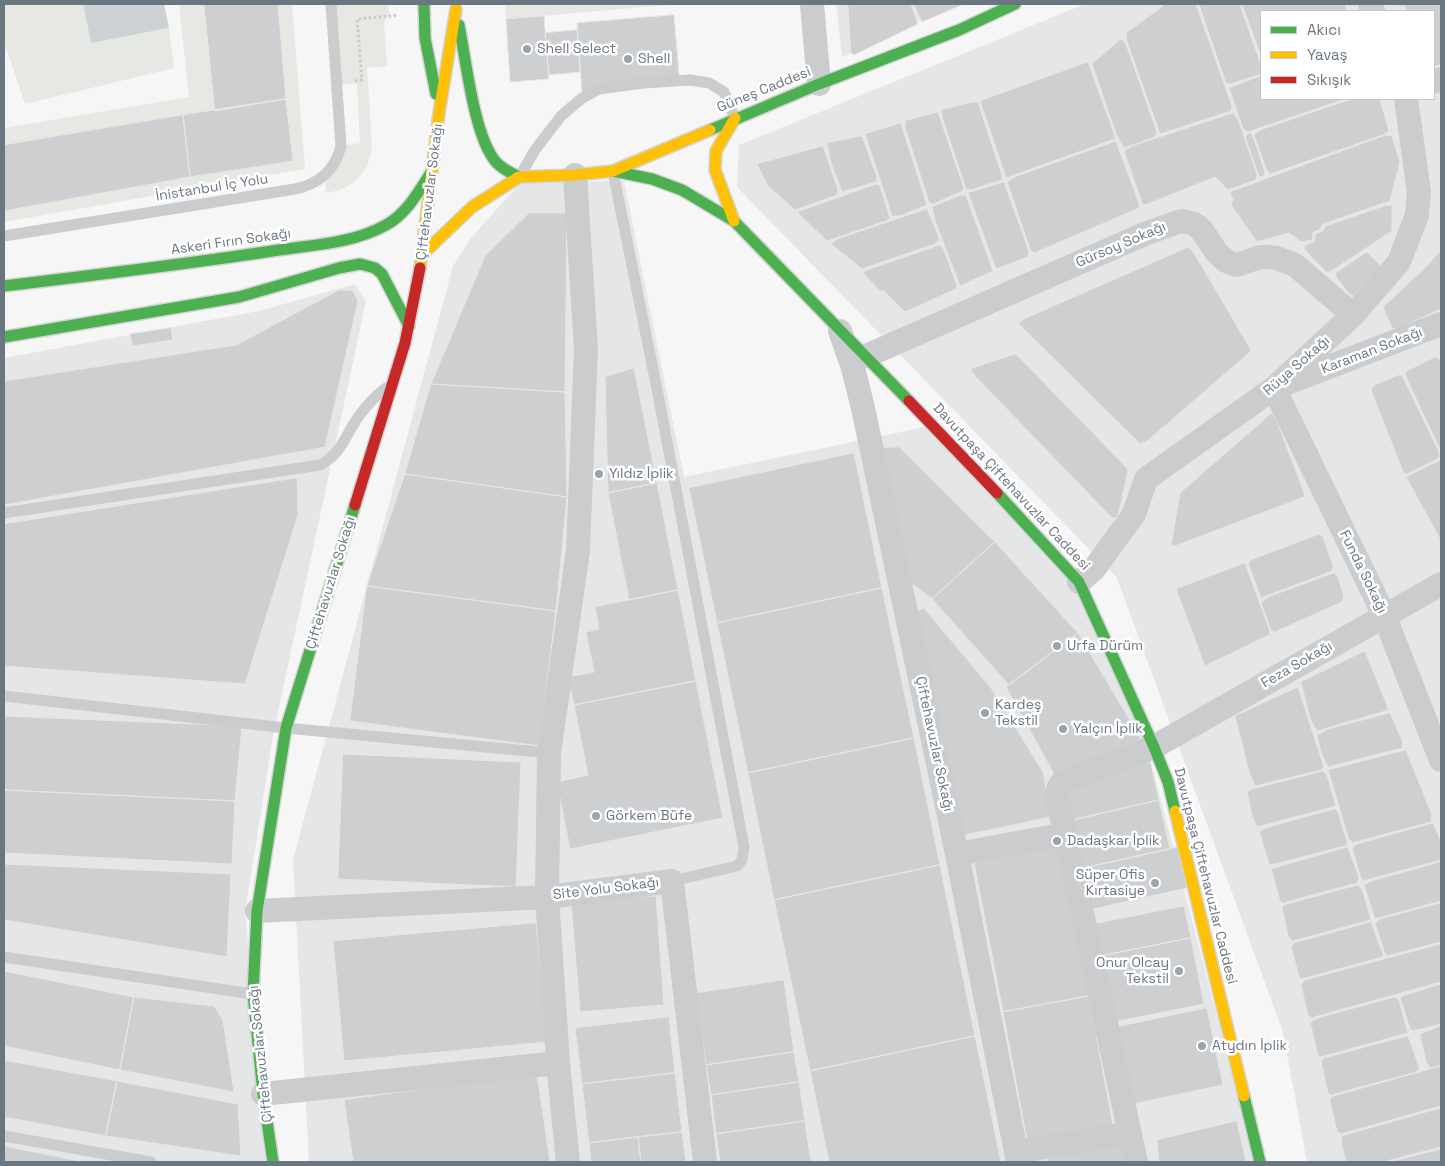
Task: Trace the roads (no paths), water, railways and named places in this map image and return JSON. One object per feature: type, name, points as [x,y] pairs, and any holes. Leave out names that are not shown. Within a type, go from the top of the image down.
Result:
[{"type":"street","points":[[424,4],[426,38],[439,113]]},
{"type":"street","points":[[812,4],[819,84]]},
{"type":"street","name":"Güneş Caddesi","points":[[519,178],[613,171],[735,118],[959,30],[1015,4]]},
{"type":"street","points":[[423,254],[472,207],[519,178],[496,162],[482,135],[476,113],[456,7]]},
{"type":"street","name":"Çiftehavuzlar Sokağı","points":[[273,1162],[252,994],[257,911],[286,728],[409,326],[423,254],[439,113],[456,7]]},
{"type":"street","name":"Rüya Sokağı","points":[[1079,582],[1094,570],[1134,514],[1146,479],[1274,388],[1353,315],[1398,262],[1417,215],[1420,192],[1406,100]]},
{"type":"street","points":[[734,221],[715,170],[716,151],[735,118]]},
{"type":"street","name":"Askeri Fırın Sokağı","points":[[4,286],[234,258],[351,237],[380,229],[399,217],[416,197],[433,169]]},
{"type":"street","name":"Davutpaşa Çiftehavuzlar Caddesi","points":[[613,171],[652,179],[682,190],[734,221],[984,478],[1079,582],[1168,782],[1260,1162]]},
{"type":"street","points":[[568,1162],[558,1062],[547,896],[549,753],[578,551],[586,349],[575,175]]},
{"type":"street","name":"Gürsoy Sokağı","points":[[866,356],[1147,233],[1181,221],[1198,226],[1217,253],[1226,262],[1237,265],[1260,257],[1268,257],[1277,258],[1295,265],[1353,315]]},
{"type":"street","points":[[4,337],[239,297],[339,268],[360,264],[375,268],[382,274],[409,326]]},
{"type":"street","name":"Karaman Sokağı","points":[[1274,388],[1441,324]]},
{"type":"street","name":"Çiftehavuzlar Sokağı","points":[[839,328],[853,368],[863,408],[957,854],[1017,1157]]},
{"type":"street","name":"Funda Sokağı","points":[[1274,388],[1384,615],[1441,760]]},
{"type":"street","name":"Feza Sokağı","points":[[1154,747],[1441,584]]},
{"type":"street","points":[[1136,1162],[1057,792],[1061,783],[1154,747]]},
{"type":"street","points":[[957,854],[1066,834]]},
{"type":"street","name":"Site Yolu Sokağı","points":[[257,911],[547,896],[672,881],[705,1162]]},
{"type":"street","points":[[264,1094],[558,1062]]},
{"type":"street","points":[[1017,1157],[1129,1134]]},
{"type":"lane","name":"İnistanbul İç Yolu","points":[[4,236],[306,187],[325,175],[333,168],[338,159],[341,146],[331,4]]},
{"type":"lane","points":[[519,178],[535,150],[561,116],[581,99],[599,89],[644,82],[690,80],[709,83],[724,92],[735,118]]},
{"type":"lane","points":[[613,171],[657,389],[744,847],[742,860],[737,866],[672,881]]},
{"type":"lane","points":[[4,513],[320,465],[330,460],[337,453],[347,434],[374,397],[393,382]]},
{"type":"lane","points":[[4,696],[286,728],[549,753]]},
{"type":"lane","points":[[4,956],[252,994]]},
{"type":"lane","points":[[4,1136],[151,1162]]},
{"type":"place","name":"Shell Select","points":[[527,49]]},
{"type":"place","name":"Shell","points":[[628,59]]},
{"type":"place","name":"Yıldız İplik","points":[[599,474]]},
{"type":"place","name":"Urfa Dürüm","points":[[1057,646]]},
{"type":"place","name":"Kardeş Tekstil","points":[[985,713]]},
{"type":"place","name":"Yalçın İplik","points":[[1063,729]]},
{"type":"place","name":"Görkem Büfe","points":[[596,816]]},
{"type":"place","name":"Dadaşkar İplik","points":[[1057,841]]},
{"type":"place","name":"Süper Ofis Kırtasiye","points":[[1155,883]]},
{"type":"place","name":"Onur Olcay Tekstil","points":[[1179,971]]},
{"type":"place","name":"Atydın İplik","points":[[1202,1046]]}]
